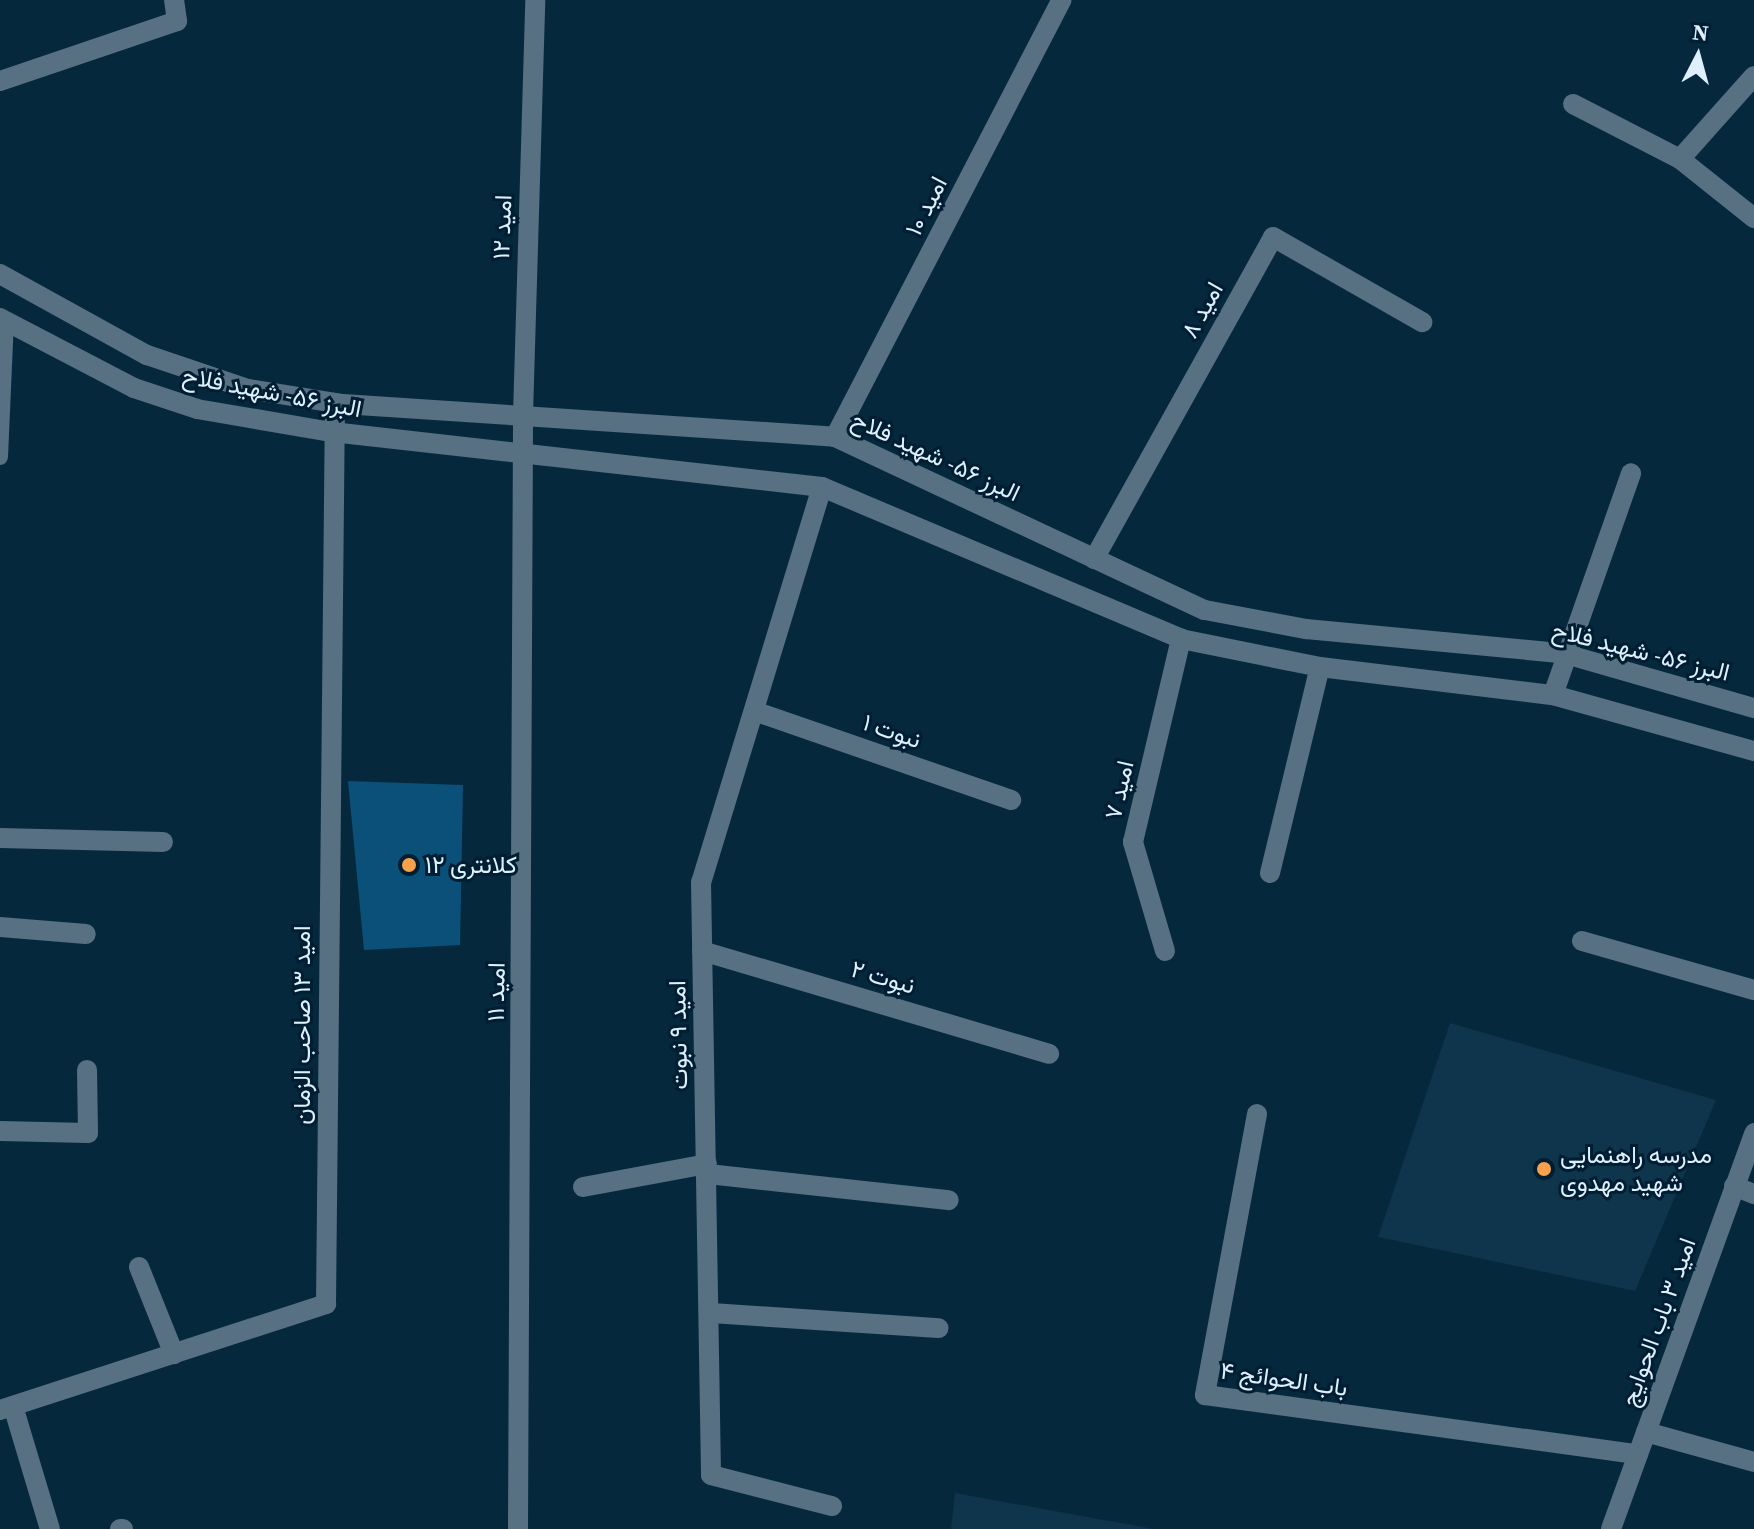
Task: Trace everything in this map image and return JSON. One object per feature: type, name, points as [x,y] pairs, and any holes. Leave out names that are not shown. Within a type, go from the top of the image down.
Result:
[{"type":"street","points":[[0,81],[177,21],[174,0]]},
{"type":"street","name":"امید ۱۲","points":[[529,455],[523,415],[535,0]]},
{"type":"street","name":"امید ۱۰","points":[[835,437],[1062,0]]},
{"type":"street","points":[[1680,159],[1754,76]]},
{"type":"street","points":[[1573,104],[1680,159],[1754,218]]},
{"type":"street","name":"امید ۸","points":[[1094,559],[1273,237],[1422,322]]},
{"type":"street","name":"البرز ۵۶- شهید فلاح","points":[[0,274],[147,355],[248,389],[335,403],[835,437],[1205,610],[1306,629],[1562,653],[1754,708]]},
{"type":"street","name":"البرز ۵۶- شهید فلاح","points":[[3,320],[147,392],[197,409],[332,432],[822,487],[1181,639],[1320,667],[1553,695],[1754,751]]},
{"type":"street","name":"امید ۱۳ صاحب الزمان","points":[[7,1408],[326,1304],[332,432],[335,403]]},
{"type":"street","name":"امید ۱۱","points":[[518,1529],[529,455]]},
{"type":"street","points":[[1553,695],[1562,653],[1631,473]]},
{"type":"street","name":"امید ۹ نبوت","points":[[822,487],[757,712],[701,882],[711,1313],[711,1475],[832,1506]]},
{"type":"street","name":"امید ۷","points":[[1165,951],[1133,842],[1181,639]]},
{"type":"street","points":[[1270,873],[1320,667]]},
{"type":"street","name":"نبوت ۱","points":[[757,712],[1011,800]]},
{"type":"street","points":[[0,838],[163,842]]},
{"type":"street","points":[[0,927],[86,934]]},
{"type":"street","points":[[1582,941],[1754,990]]},
{"type":"street","name":"نبوت ۲","points":[[702,951],[1049,1054]]},
{"type":"street","points":[[0,1131],[88,1133],[87,1070]]},
{"type":"street","name":"باب الحوائج ۴","points":[[1257,1114],[1205,1395],[1638,1454]]},
{"type":"street","name":"امید ۳ باب الحوایج","points":[[1611,1529],[1754,1133]]},
{"type":"street","points":[[583,1187],[708,1169],[949,1200]]},
{"type":"street","points":[[1734,1186],[1754,1194]]},
{"type":"street","points":[[139,1267],[174,1354]]},
{"type":"street","points":[[711,1313],[939,1328]]},
{"type":"street","points":[[7,1408],[50,1529]]},
{"type":"street","points":[[1646,1432],[1754,1462]]},
{"type":"lane","points":[[0,457],[3,320]]},
{"type":"shaded area","name":"مدرسه راهنمایی شهید مهدوی","points":[[1450,1023],[1716,1100],[1635,1291],[1378,1237]]},
{"type":"shaded area","points":[[955,1493],[1154,1529],[951,1529]]},
{"type":"building","name":"کلانتری ۱۲","points":[[348,781],[463,785],[460,945],[364,950]]},
{"type":"place","name":"کلانتری ۱۲","points":[[409,865]]},
{"type":"place","name":"مدرسه راهنمایی شهید مهدوی","points":[[1544,1169]]}]
